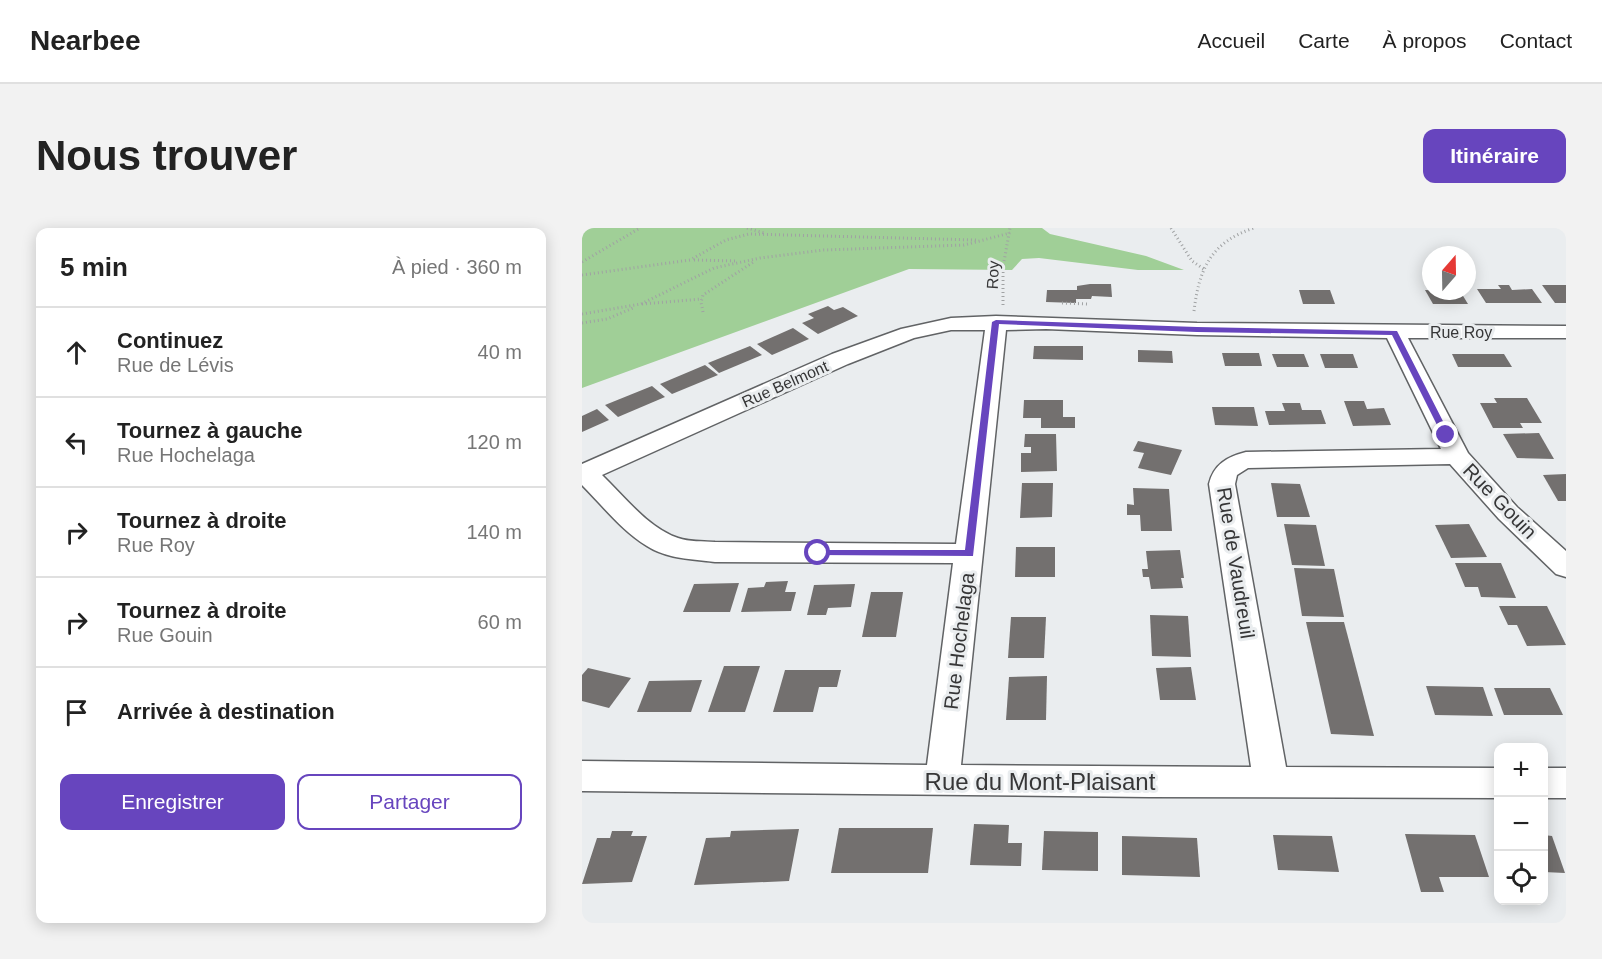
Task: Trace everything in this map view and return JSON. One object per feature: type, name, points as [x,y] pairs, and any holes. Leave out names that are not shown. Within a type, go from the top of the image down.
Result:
[{"type":"street","name":"Rue Roy","points":[[996,322],[1197,330],[1566,332]]},
{"type":"street","name":"Rue Belmont","points":[[584,473],[840,358],[888,340],[941,325],[996,322]]},
{"type":"street","name":"Rue Hochelaga","points":[[942,780],[996,322]]},
{"type":"street","name":"Rue Gouin","points":[[1394,332],[1457,456],[1508,513],[1566,567]]},
{"type":"street","name":"Rue de Vaudreuil","points":[[1271,782],[1222,484],[1223,475],[1228,468],[1246,460],[1457,456]]},
{"type":"street","points":[[584,473],[647,534],[677,548],[715,552],[969,554]]},
{"type":"street","name":"Rue du Mont-Plaisant","points":[[582,776],[1494,783]]},
{"type":"street","points":[[1548,783],[1566,783]]},
{"type":"path","points":[[582,262],[640,228]]},
{"type":"path","points":[[747,228],[767,234]]},
{"type":"path","name":"Roy","points":[[996,322],[996,316],[1003,303],[1003,267],[1010,228]]},
{"type":"path","points":[[1171,228],[1192,261],[1205,270]]},
{"type":"path","points":[[1197,330],[1194,311],[1196,289],[1217,245],[1236,234],[1254,228]]},
{"type":"path","points":[[582,323],[607,319],[714,268],[760,258],[824,250],[964,245],[1010,233]]},
{"type":"path","points":[[690,260],[726,240],[749,234],[981,240]]},
{"type":"path","points":[[703,312],[702,299],[712,287],[760,258]]},
{"type":"path","points":[[582,275],[690,260],[746,261]]},
{"type":"path","points":[[582,314],[641,304],[702,299]]},
{"type":"path","points":[[1062,303],[1095,305]]},
{"type":"green space","points":[[582,228],[1042,228],[1050,234],[1146,256],[1184,270],[1138,270],[1039,258],[1022,259],[1012,270],[909,269],[582,388]]},
{"type":"building","points":[[1111,284],[1112,297],[1092,296],[1091,299],[1076,299],[1076,303],[1046,302],[1047,290],[1077,290],[1077,286]]},
{"type":"building","points":[[1498,285],[1509,285],[1512,290],[1532,289],[1542,303],[1486,303],[1477,289],[1501,289]]},
{"type":"building","points":[[1542,285],[1566,285],[1566,303],[1555,303]]},
{"type":"building","points":[[1299,290],[1330,290],[1335,304],[1303,304]]},
{"type":"building","points":[[1431,300],[1466,300],[1468,304],[1433,304]]},
{"type":"building","points":[[828,306],[834,310],[843,307],[858,316],[818,334],[802,323],[814,318],[808,314]]},
{"type":"building","points":[[793,328],[809,339],[772,355],[757,344]]},
{"type":"building","points":[[750,346],[762,355],[719,373],[708,363]]},
{"type":"building","points":[[1034,346],[1083,346],[1083,360],[1033,359]]},
{"type":"building","points":[[1138,350],[1172,351],[1173,363],[1138,362]]},
{"type":"building","points":[[1222,353],[1259,353],[1262,366],[1225,366]]},
{"type":"building","points":[[1272,354],[1304,354],[1309,367],[1277,367]]},
{"type":"building","points":[[1320,354],[1353,354],[1358,368],[1325,368]]},
{"type":"building","points":[[1452,354],[1504,354],[1512,367],[1458,367]]},
{"type":"building","points":[[705,365],[718,375],[672,394],[660,384]]},
{"type":"building","points":[[652,386],[665,397],[618,417],[605,405]]},
{"type":"building","points":[[1494,398],[1527,398],[1542,423],[1520,423],[1523,428],[1493,428],[1480,403],[1497,403]]},
{"type":"building","points":[[1024,400],[1063,400],[1063,417],[1075,417],[1075,428],[1041,428],[1041,418],[1023,418]]},
{"type":"building","points":[[1344,401],[1364,401],[1367,409],[1384,408],[1391,425],[1353,426]]},
{"type":"building","points":[[1282,403],[1300,403],[1302,410],[1321,410],[1326,424],[1269,425],[1265,411],[1285,411]]},
{"type":"building","points":[[1212,407],[1254,407],[1258,426],[1215,425]]},
{"type":"building","points":[[597,409],[609,420],[582,432],[582,416]]},
{"type":"building","points":[[1539,433],[1554,459],[1517,458],[1503,434]]},
{"type":"building","points":[[1025,434],[1056,434],[1057,471],[1021,472],[1021,453],[1031,453],[1031,447],[1024,447]]},
{"type":"building","points":[[1138,441],[1182,450],[1171,475],[1138,468],[1144,453],[1133,451]]},
{"type":"building","points":[[1566,474],[1566,501],[1558,501],[1543,475]]},
{"type":"building","points":[[1022,483],[1053,483],[1052,517],[1020,518]]},
{"type":"building","points":[[1271,483],[1300,484],[1310,517],[1277,517]]},
{"type":"building","points":[[1133,488],[1169,489],[1172,531],[1141,531],[1140,515],[1127,515],[1127,504],[1134,505]]},
{"type":"building","points":[[1284,524],[1316,525],[1325,566],[1292,565]]},
{"type":"building","points":[[1469,524],[1487,557],[1451,558],[1435,525]]},
{"type":"building","points":[[1016,547],[1055,547],[1055,577],[1015,577]]},
{"type":"building","points":[[1180,550],[1183,588],[1151,589],[1149,577],[1143,577],[1142,569],[1148,569],[1146,551]]},
{"type":"building","points":[[1455,563],[1501,563],[1516,598],[1481,597],[1478,587],[1465,587]]},
{"type":"building","points":[[1294,568],[1334,569],[1344,617],[1302,616]]},
{"type":"building","points":[[788,581],[785,592],[796,592],[791,611],[741,612],[748,588],[764,587],[766,582]]},
{"type":"building","points":[[739,583],[730,612],[683,612],[694,584]]},
{"type":"building","points":[[855,584],[851,607],[828,608],[826,615],[807,615],[814,585]]},
{"type":"building","points":[[871,592],[903,592],[896,637],[862,637]]},
{"type":"building","points":[[1499,606],[1547,606],[1566,645],[1527,646],[1517,625],[1508,625]]},
{"type":"building","points":[[1150,615],[1188,616],[1191,657],[1152,656]]},
{"type":"building","points":[[1011,617],[1046,617],[1044,658],[1008,658]]},
{"type":"building","points":[[1306,622],[1344,622],[1374,736],[1331,734]]},
{"type":"building","points":[[724,666],[760,666],[745,712],[708,712]]},
{"type":"building","points":[[1191,667],[1196,700],[1160,700],[1156,668]]},
{"type":"building","points":[[588,668],[631,678],[609,708],[582,701],[582,675]]},
{"type":"building","points":[[785,670],[841,670],[837,687],[819,687],[813,712],[773,712]]},
{"type":"building","points":[[1047,676],[1046,720],[1006,720],[1009,677]]},
{"type":"building","points":[[702,680],[691,712],[637,712],[649,681]]},
{"type":"building","points":[[1426,686],[1483,687],[1493,716],[1435,715]]},
{"type":"building","points":[[1494,688],[1550,688],[1563,715],[1504,715]]},
{"type":"building","points":[[974,824],[1009,825],[1008,843],[1022,843],[1021,866],[970,865]]},
{"type":"building","points":[[839,828],[933,828],[928,873],[831,873]]},
{"type":"building","points":[[799,829],[789,881],[694,885],[706,838],[730,837],[731,831]]},
{"type":"building","points":[[612,831],[633,831],[631,836],[647,836],[632,882],[582,884],[597,838],[610,838]]},
{"type":"building","points":[[1044,831],[1098,832],[1098,871],[1042,870]]},
{"type":"building","points":[[1405,834],[1475,835],[1489,877],[1439,877],[1444,892],[1421,892]]},
{"type":"building","points":[[1273,835],[1332,836],[1339,872],[1278,870]]},
{"type":"building","points":[[1122,836],[1197,838],[1200,877],[1122,875]]},
{"type":"building","points":[[1548,836],[1552,836],[1565,873],[1548,872]]},
{"type":"route","points":[[818,553],[969,554],[996,322],[1197,330],[1394,332],[1446,435]]}]
